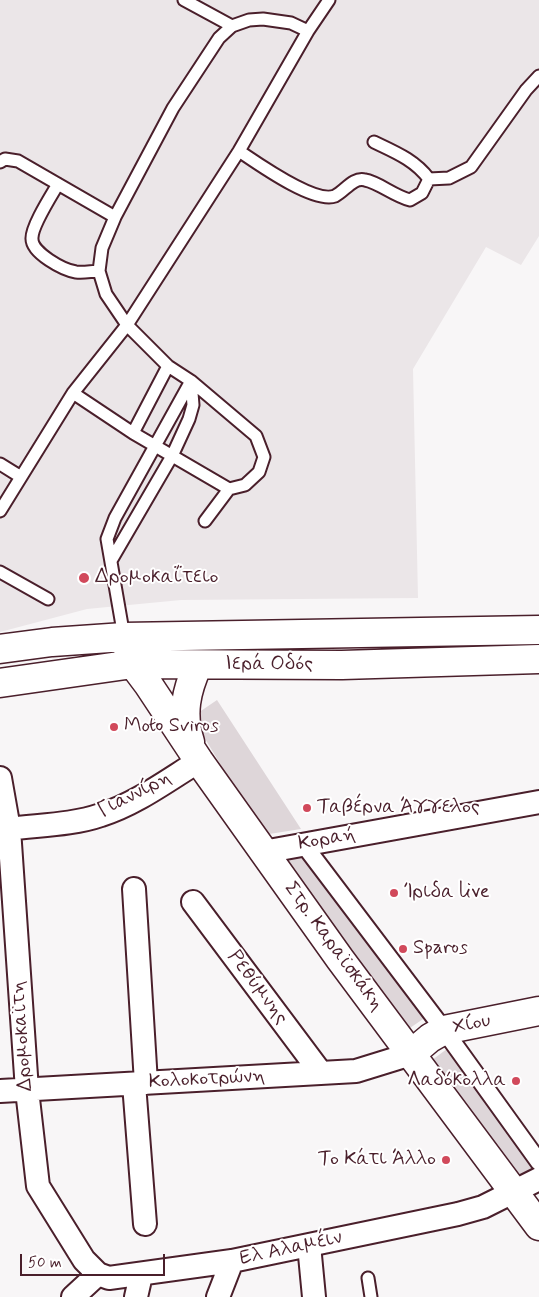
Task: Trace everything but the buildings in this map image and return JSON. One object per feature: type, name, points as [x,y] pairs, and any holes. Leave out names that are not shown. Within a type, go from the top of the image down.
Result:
[{"type":"main road","name":"Ιερά Οδός","points":[[0,649],[52,642],[124,637],[539,630]]},
{"type":"main road","name":"Στρ. Καραϊσκάκη","points":[[124,637],[133,664],[263,852],[512,1192],[539,1226]]},
{"type":"main road","name":"Ιερά Οδός","points":[[0,682],[133,664],[342,665],[539,659]]},
{"type":"main road","points":[[198,665],[189,683],[184,715],[191,747],[199,761]]},
{"type":"main road","name":"Χίου","points":[[411,1054],[430,1038],[444,1030],[539,1011]]},
{"type":"street","name":"Γιαννίρη","points":[[9,829],[100,816],[118,808],[199,761]]},
{"type":"street","name":"Δρομοκαϊτη","points":[[0,778],[9,829],[27,1090],[38,1186],[84,1260],[98,1274]]},
{"type":"street","name":"Κοραή","points":[[263,852],[539,802]]},
{"type":"street","points":[[304,844],[444,1030],[539,1162]]},
{"type":"street","points":[[134,889],[145,1224]]},
{"type":"street","name":"Ρεθύμνης","points":[[194,902],[321,1074]]},
{"type":"street","name":"Κολοκοτρώνη","points":[[0,1091],[356,1071],[411,1054]]},
{"type":"street","name":"Ελ Αλαμέιν","points":[[98,1274],[110,1278],[141,1275],[232,1261],[458,1214],[483,1206],[539,1179]]},
{"type":"street","points":[[309,1245],[314,1297]]},
{"type":"street","points":[[218,1297],[232,1261]]},
{"type":"street","points":[[74,1297],[98,1274]]},
{"type":"street","points":[[136,1297],[141,1275]]},
{"type":"lane","points":[[184,0],[232,26]]},
{"type":"lane","points":[[2,505],[73,393],[127,325],[239,151],[308,31],[329,0]]},
{"type":"lane","points":[[205,521],[229,490],[245,485],[259,472],[264,457],[256,436],[191,381],[168,366],[127,325],[106,294],[99,271],[102,248],[115,217],[173,108],[219,38],[232,26],[249,20],[263,19],[291,23],[308,31]]},
{"type":"lane","points":[[429,179],[449,178],[471,167],[526,90],[539,76]]},
{"type":"lane","points":[[374,142],[410,160],[429,179]]},
{"type":"lane","points":[[239,151],[280,179],[319,196],[335,196],[357,180],[365,180],[398,197],[410,200],[422,194],[429,179]]},
{"type":"lane","points":[[0,162],[5,159],[18,161],[115,217]]},
{"type":"lane","points":[[58,184],[33,230],[31,240],[34,249],[43,256],[70,270],[78,272],[99,271]]},
{"type":"lane","points":[[133,432],[168,366]]},
{"type":"lane","points":[[124,637],[112,559],[107,539],[115,518],[191,381]]},
{"type":"lane","points":[[112,559],[172,456],[193,405],[191,381]]},
{"type":"lane","points":[[73,393],[155,446],[229,490]]},
{"type":"lane","points":[[0,464],[21,477]]},
{"type":"lane","points":[[0,572],[48,599]]},
{"type":"lane","points":[[368,1278],[370,1297]]},
{"type":"shaded area","points":[[0,0],[539,0],[539,236],[521,265],[486,247],[413,369],[418,598],[181,600],[87,609],[0,632]]},
{"type":"shaded area","points":[[217,700],[301,829],[263,835],[192,717]]},
{"type":"shaded area","points":[[303,847],[429,1015],[404,1032],[273,852]]},
{"type":"shaded area","points":[[451,1046],[537,1166],[514,1177],[432,1060]]},
{"type":"place","name":"Δρομοκαΐτειο","points":[[84,578]]},
{"type":"place","name":"Moto Sviros","points":[[114,727]]},
{"type":"place","name":"Ταβέρνα Άγγελος","points":[[307,808]]},
{"type":"place","name":"Ίριδα live","points":[[394,893]]},
{"type":"place","name":"Sparos","points":[[403,949]]},
{"type":"place","name":"Λαδόκολλα","points":[[516,1081]]},
{"type":"place","name":"Το Κάτι Άλλο","points":[[446,1160]]}]
